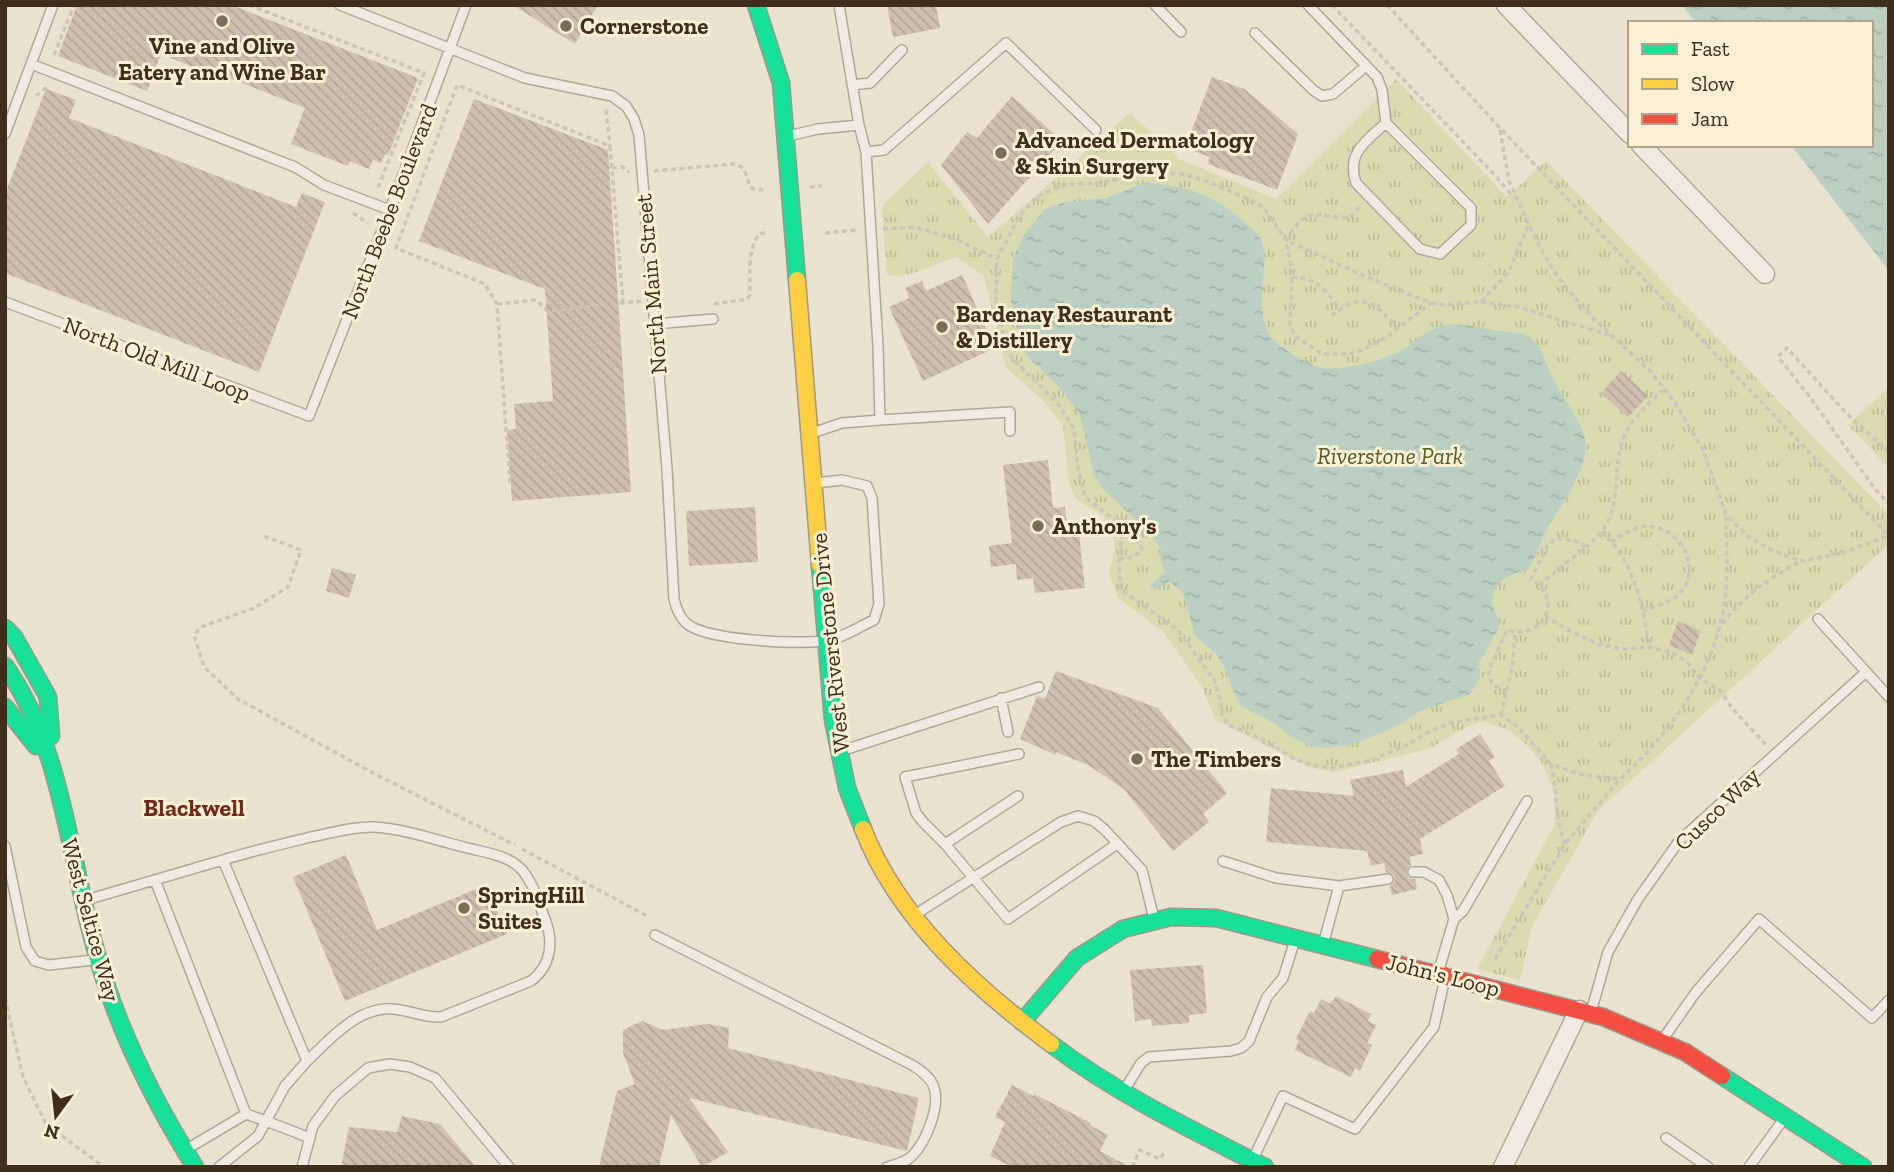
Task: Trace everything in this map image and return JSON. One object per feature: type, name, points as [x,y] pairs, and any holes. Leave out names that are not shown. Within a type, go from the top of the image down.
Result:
[{"type":"street","points":[[1506,5],[1628,132]]},
{"type":"street","name":"West Riverstone Drive","points":[[758,6],[780,83],[833,720],[847,788],[871,849],[900,898],[942,949],[1022,1022],[1071,1059],[1124,1092],[1259,1163]]},
{"type":"street","points":[[1643,147],[1765,274]]},
{"type":"street","points":[[5,628],[14,637],[48,697],[53,771]]},
{"type":"street","name":"West Seltice Way","points":[[5,666],[19,683],[34,714],[53,771],[98,959],[119,1023],[150,1092],[195,1167]]},
{"type":"street","points":[[5,707],[53,771]]},
{"type":"street","name":"John's Loop","points":[[1022,1022],[1077,958],[1123,929],[1171,917],[1216,918],[1585,1012],[1662,1040],[1685,1052],[1863,1167]]},
{"type":"street","points":[[1503,1167],[1585,1012]]},
{"type":"lane","points":[[5,134],[53,5]]},
{"type":"lane","name":"North Main Street","points":[[340,5],[525,78],[612,96],[626,106],[634,118],[639,135],[667,469],[674,599],[678,613],[686,623],[697,630],[713,634],[754,639],[826,641]]},
{"type":"lane","name":"North Beebe Boulevard","points":[[309,416],[390,210],[466,5]]},
{"type":"lane","points":[[839,5],[866,152],[880,420]]},
{"type":"lane","points":[[1155,5],[1181,32]]},
{"type":"lane","points":[[1308,5],[1377,77],[1382,90],[1386,123],[1471,208],[1471,225],[1440,254],[1420,249],[1356,183],[1352,172],[1355,153],[1386,123]]},
{"type":"lane","points":[[1255,33],[1322,96],[1333,94],[1366,65]]},
{"type":"lane","points":[[866,152],[884,150],[1006,43],[1096,130]]},
{"type":"lane","points":[[852,85],[870,83],[902,50]]},
{"type":"lane","points":[[31,64],[287,164],[324,185],[390,210]]},
{"type":"lane","points":[[785,137],[818,129],[859,125]]},
{"type":"lane","name":"North Old Mill Loop","points":[[5,302],[309,416]]},
{"type":"lane","points":[[655,324],[713,319]]},
{"type":"lane","points":[[810,433],[842,424],[880,420],[1010,412],[1010,431]]},
{"type":"lane","points":[[814,483],[842,480],[867,486],[872,498],[879,604],[874,620],[826,641]]},
{"type":"lane","points":[[1818,619],[1889,697]]},
{"type":"lane","name":"Cusco Way","points":[[1585,1012],[1608,952],[1656,873],[1679,841],[1866,672]]},
{"type":"lane","points":[[839,751],[862,746],[1039,687]]},
{"type":"lane","points":[[1001,698],[1008,732]]},
{"type":"lane","points":[[1019,754],[905,777],[916,813],[1008,919],[1117,844]]},
{"type":"lane","points":[[945,844],[1018,796]]},
{"type":"lane","points":[[1454,919],[1463,911],[1527,801]]},
{"type":"lane","points":[[914,915],[1062,822],[1078,816],[1094,821],[1105,830],[1142,870],[1154,921]]},
{"type":"lane","points":[[84,901],[251,851],[335,832],[373,827],[398,830],[499,856],[516,864],[527,875],[550,939],[548,958],[541,974],[531,981],[440,1017],[430,1018],[389,1008],[368,1014],[344,1026],[285,1086],[258,1136],[219,1167]]},
{"type":"lane","points":[[5,846],[26,947],[34,961],[49,965],[98,959]]},
{"type":"lane","points":[[223,860],[307,1061]]},
{"type":"lane","points":[[1223,861],[1276,878],[1339,886],[1388,878]]},
{"type":"lane","points":[[1259,1163],[1283,1096],[1355,1129],[1434,1027],[1441,975],[1454,919],[1439,880],[1424,872],[1413,872]]},
{"type":"lane","points":[[155,880],[246,1114],[310,1138]]},
{"type":"lane","points":[[1323,945],[1339,886]]},
{"type":"lane","points":[[1662,1040],[1696,992],[1759,919],[1872,1017],[1889,1000]]},
{"type":"lane","points":[[655,935],[914,1066],[927,1076],[934,1087],[932,1123],[911,1157],[887,1167]]},
{"type":"lane","points":[[1124,1092],[1141,1063],[1149,1057],[1231,1051],[1241,1048],[1249,1041],[1267,997],[1283,978],[1296,938]]},
{"type":"lane","points":[[302,1167],[313,1126],[335,1096],[368,1068],[390,1064],[410,1067],[435,1078],[509,1167]]},
{"type":"lane","points":[[185,1151],[246,1114]]},
{"type":"lane","points":[[1749,1167],[1786,1116]]},
{"type":"lane","points":[[1666,1138],[1708,1167]]},
{"type":"path","points":[[54,55],[74,5]]},
{"type":"path","points":[[249,5],[424,73],[377,190]]},
{"type":"path","points":[[1332,5],[1517,201]]},
{"type":"path","points":[[1387,5],[1500,128],[1889,536],[1842,553],[1801,561],[1756,588],[1738,604],[1721,626]]},
{"type":"path","points":[[510,483],[497,304],[492,292],[485,284],[396,248],[457,86],[610,146]]},
{"type":"path","points":[[33,100],[44,89],[56,89]]},
{"type":"path","points":[[604,94],[623,303]]},
{"type":"path","points":[[1495,959],[1565,844],[1620,779],[1661,737],[1681,710],[1699,678],[1721,626],[1725,602],[1726,514],[1703,450],[1690,425],[1649,370],[1611,335],[1555,273],[1517,201],[1505,163],[1500,128]]},
{"type":"path","points":[[612,168],[623,167],[631,173],[734,164],[746,171],[749,185],[753,189],[822,186]]},
{"type":"path","points":[[1431,303],[1385,338],[1362,350],[1348,354],[1322,354],[1295,336],[1290,324],[1292,277],[1286,240],[1263,207],[1204,180],[1182,174],[1141,173],[1101,183],[1067,184],[1038,196],[1015,223],[997,259],[996,301],[1004,346],[1013,359],[1059,405],[1074,429],[1078,468],[1085,497],[1115,520],[1122,534],[1120,589],[1178,630],[1199,656],[1214,680],[1222,717],[1229,725],[1308,764],[1330,768],[1368,761],[1450,723],[1501,715],[1518,727],[1551,764],[1558,795],[1559,829],[1565,844]]},
{"type":"path","points":[[1286,240],[1299,221],[1307,215],[1349,218],[1368,197]]},
{"type":"path","points":[[347,211],[368,223]]},
{"type":"path","points":[[1481,302],[1508,274],[1528,226]]},
{"type":"path","points":[[825,233],[915,227],[955,239],[997,259]]},
{"type":"path","points":[[1286,240],[1431,303],[1481,302],[1519,307],[1611,335]]},
{"type":"path","points":[[1292,277],[1318,283],[1327,290],[1339,309]]},
{"type":"path","points":[[1332,316],[1351,303],[1370,303],[1379,307],[1397,329]]},
{"type":"path","points":[[1889,452],[1847,414],[1787,348],[1778,357],[1811,397],[1875,489],[1889,504]]},
{"type":"path","points":[[1539,584],[1601,532],[1615,499],[1620,449],[1624,438],[1641,410],[1664,389]]},
{"type":"path","points":[[1726,514],[1749,537],[1769,549],[1801,561]]},
{"type":"path","points":[[1611,542],[1628,531],[1652,527],[1673,535],[1688,556],[1690,569],[1686,585],[1678,595],[1643,611]]},
{"type":"path","points":[[1601,532],[1611,542],[1629,570],[1643,611],[1649,647]]},
{"type":"path","points":[[1119,559],[1134,557],[1142,550],[1137,539],[1122,534]]},
{"type":"path","points":[[264,536],[302,550],[288,587],[254,608],[201,627],[194,635],[204,667],[238,699],[373,773],[649,917]]},
{"type":"path","points":[[1507,691],[1493,684],[1489,670],[1507,630],[1531,630],[1538,626],[1545,616],[1547,597],[1539,584],[1531,579],[1550,542],[1562,537],[1585,546]]},
{"type":"path","points":[[1545,616],[1598,644],[1623,649],[1649,647],[1673,653],[1688,663],[1699,678],[1721,691],[1731,707],[1767,745],[1771,758]]},
{"type":"path","points":[[1501,715],[1513,664],[1515,632]]},
{"type":"path","points":[[1551,764],[1583,775],[1620,779]]},
{"type":"path","points":[[5,998],[23,1077],[46,1124],[104,1167]]},
{"type":"path","points":[[1132,1167],[1140,1150],[1160,1159],[1165,1151]]},
{"type":"green space","name":"Riverstone Park","points":[[1396,79],[1507,197],[1546,161],[1889,515],[1889,544],[1598,811],[1532,926],[1520,980],[1477,969],[1555,824],[1554,792],[1543,765],[1528,746],[1508,730],[1483,721],[1429,749],[1334,772],[1309,767],[1216,720],[1201,685],[1163,632],[1117,597],[1109,573],[1115,549],[1112,531],[1103,516],[1075,498],[1069,483],[1063,426],[1043,400],[1006,368],[984,276],[956,257],[911,273],[894,276],[887,274],[882,212],[884,204],[928,162],[988,237],[1130,113],[1181,160],[1276,199]]},
{"type":"green space","points":[[1889,387],[1889,468],[1848,425]]},
{"type":"water","points":[[1682,5],[1889,5],[1889,271],[1793,147],[1873,147],[1873,21],[1694,21]]},
{"type":"water","points":[[1144,183],[1173,186],[1199,193],[1222,205],[1257,234],[1264,249],[1262,309],[1265,324],[1271,337],[1282,347],[1314,365],[1340,368],[1361,365],[1390,356],[1437,327],[1452,324],[1523,334],[1531,338],[1540,349],[1553,379],[1582,430],[1586,445],[1585,454],[1574,483],[1547,529],[1529,569],[1510,576],[1496,586],[1492,601],[1500,621],[1479,662],[1480,678],[1470,694],[1420,711],[1395,727],[1351,745],[1321,748],[1309,745],[1241,706],[1217,655],[1195,636],[1183,594],[1170,581],[1155,590],[1150,586],[1165,572],[1160,547],[1149,532],[1104,490],[1094,475],[1080,415],[1058,386],[1027,356],[1020,342],[1011,302],[1013,260],[1023,236],[1045,209],[1065,202],[1107,198]]},
{"type":"building","points":[[77,5],[231,5],[418,78],[388,155],[385,154],[381,163],[373,160],[369,169],[350,161],[348,166],[291,144],[305,108],[214,72],[213,75],[161,54],[147,91],[58,56]]},
{"type":"building","name":"Cornerstone","points":[[513,5],[598,5],[575,44]]},
{"type":"building","points":[[887,5],[936,5],[940,28],[893,37]]},
{"type":"building","points":[[1212,77],[1244,89],[1298,134],[1277,190],[1208,164],[1210,157],[1185,148]]},
{"type":"building","points":[[46,89],[76,100],[69,118],[296,207],[302,193],[325,202],[259,372],[5,273],[5,194]]},
{"type":"building","name":"Advanced Dermatology & Skin Surgery","points":[[1012,96],[1062,141],[988,224],[941,165],[967,132],[977,138]]},
{"type":"building","points":[[474,99],[608,150],[631,492],[512,501],[507,430],[516,429],[514,404],[553,401],[545,289],[419,241]]},
{"type":"building","name":"Bardenay Restaurant & Distillery","points":[[962,275],[995,348],[923,381],[889,307],[909,298],[905,288],[922,281],[926,291]]},
{"type":"building","points":[[1621,371],[1648,396],[1628,417],[1601,393]]},
{"type":"building","name":"Anthony's","points":[[1048,460],[1053,508],[1065,507],[1067,526],[1078,525],[1085,588],[1035,593],[1033,578],[1017,580],[1016,564],[991,567],[989,546],[1012,543],[1003,465]]},
{"type":"building","points":[[755,507],[758,562],[689,566],[686,511]]},
{"type":"building","points":[[332,568],[356,575],[349,598],[326,591]]},
{"type":"building","points":[[1678,621],[1701,631],[1692,655],[1669,645]]},
{"type":"building","name":"The Timbers","points":[[1056,671],[1158,708],[1227,793],[1203,814],[1209,822],[1173,851],[1124,789],[1088,765],[1020,739],[1037,696],[1045,699]]},
{"type":"building","points":[[1480,734],[1495,757],[1489,761],[1505,786],[1420,839],[1423,854],[1409,857],[1411,865],[1406,871],[1409,878],[1415,879],[1417,889],[1392,895],[1390,886],[1395,881],[1394,875],[1386,872],[1384,863],[1371,866],[1367,851],[1266,842],[1271,788],[1354,796],[1350,780],[1403,770],[1406,787],[1459,754],[1456,749]]},
{"type":"building","name":"SpringHill Suites","points":[[346,855],[377,930],[486,885],[507,934],[345,1001],[293,877]]},
{"type":"building","points":[[1203,965],[1207,1013],[1189,1015],[1189,1023],[1152,1026],[1151,1019],[1135,1021],[1130,970]]},
{"type":"building","points":[[1336,996],[1371,1014],[1368,1021],[1376,1025],[1367,1043],[1372,1045],[1360,1071],[1355,1068],[1351,1077],[1295,1050],[1299,1041],[1296,1039],[1310,1011],[1314,1013],[1321,999],[1330,1004]]},
{"type":"building","points":[[642,1021],[663,1030],[707,1024],[729,1028],[728,1048],[919,1098],[907,1151],[689,1098],[728,1152],[702,1167],[671,1115],[659,1167],[599,1167],[617,1091],[635,1084],[623,1053],[623,1030]]},
{"type":"building","points":[[1012,1085],[1091,1123],[1090,1125],[1108,1135],[1100,1151],[1130,1167],[1012,1167],[990,1156],[1005,1122],[995,1117]]},
{"type":"building","points":[[402,1116],[440,1124],[476,1167],[341,1167],[349,1127],[397,1132]]},
{"type":"traffic: fast","points":[[756,5],[781,83],[797,280]]},
{"type":"traffic: fast","points":[[820,565],[833,720],[847,788],[863,829]]},
{"type":"traffic: fast","points":[[5,628],[14,637],[48,697],[51,736]]},
{"type":"traffic: fast","points":[[5,666],[24,697],[51,765],[85,909],[112,1003],[149,1087],[195,1167]]},
{"type":"traffic: fast","points":[[5,707],[36,746]]},
{"type":"traffic: fast","points":[[1022,1022],[1077,958],[1123,929],[1171,917],[1216,918],[1377,959]]},
{"type":"traffic: fast","points":[[1051,1044],[1128,1095],[1265,1167]]},
{"type":"traffic: fast","points":[[1722,1076],[1863,1167]]},
{"type":"traffic: slow","points":[[797,280],[820,565]]},
{"type":"traffic: slow","points":[[863,829],[878,862],[918,922],[968,975],[1051,1044]]},
{"type":"traffic: jam","points":[[1377,959],[1603,1017],[1685,1052],[1722,1076]]},
{"type":"place","name":"Vine and Olive Eatery and Wine Bar","points":[[222,21]]},
{"type":"place","name":"Cornerstone","points":[[566,26]]},
{"type":"place","name":"Advanced Dermatology & Skin Surgery","points":[[1001,153]]},
{"type":"place","name":"Bardenay Restaurant & Distillery","points":[[942,327]]},
{"type":"place","name":"Anthony's","points":[[1038,526]]},
{"type":"place","name":"The Timbers","points":[[1137,759]]},
{"type":"place","name":"SpringHill Suites","points":[[464,908]]},
{"type":"district","name":"Blackwell","points":[[194,808]]}]
